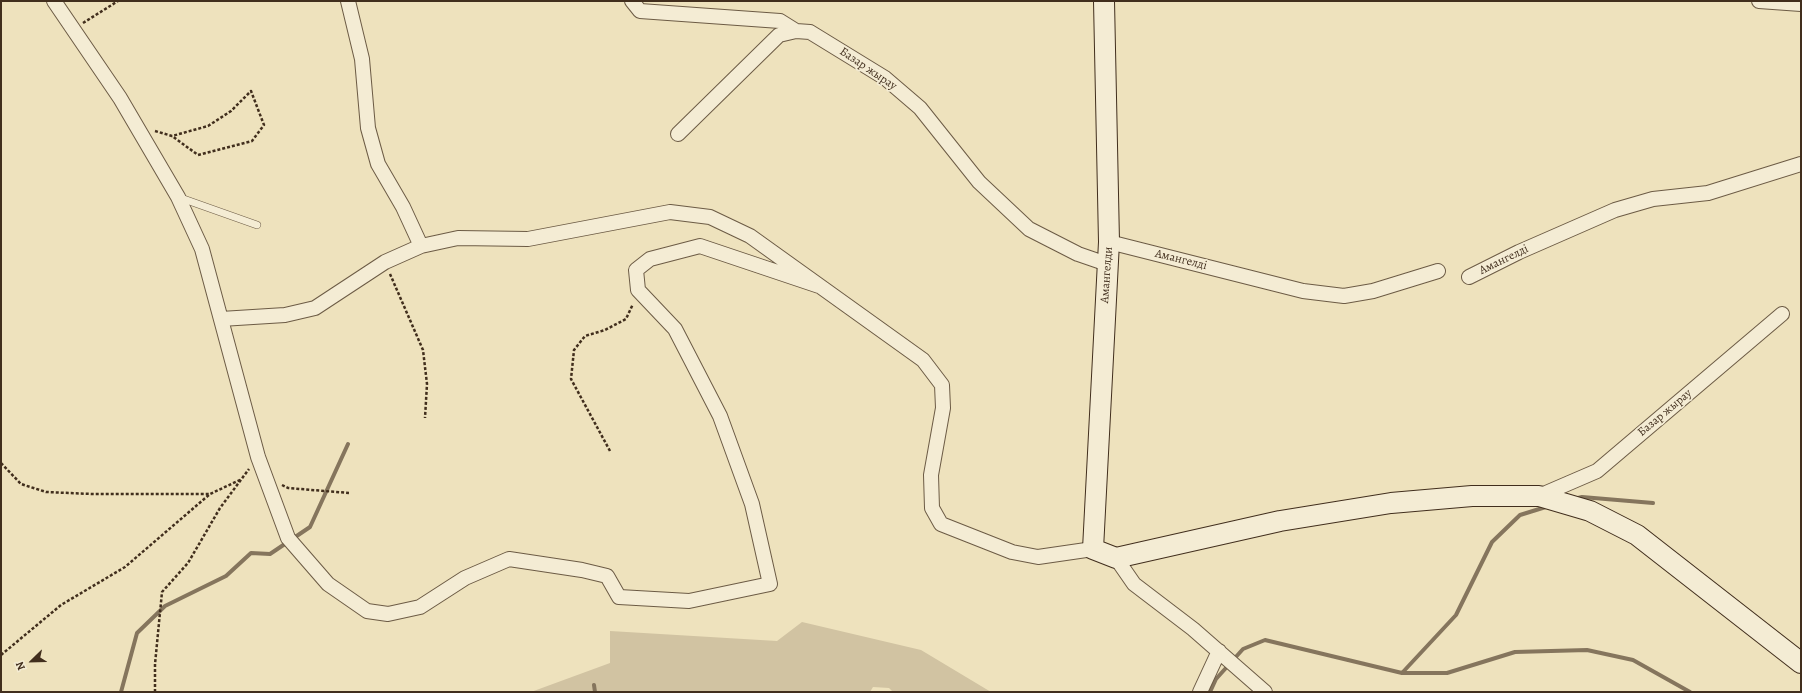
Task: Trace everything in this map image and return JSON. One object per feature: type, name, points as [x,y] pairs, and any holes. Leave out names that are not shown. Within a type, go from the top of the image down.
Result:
[{"type":"main road","name":"Амангелди","points":[[1093,549],[1109,242],[1104,1]]},
{"type":"main road","points":[[1093,549],[1116,558],[1280,521],[1391,503],[1472,496],[1539,496],[1590,511],[1637,534],[1801,663]]},
{"type":"street","points":[[54,1],[120,98],[178,197],[202,249],[258,457],[288,538],[328,584],[367,611],[388,614],[420,607],[464,578],[509,559],[582,570],[607,576],[619,597],[689,601],[770,584],[752,504],[720,416],[675,329],[638,290],[636,270],[650,259],[700,246],[819,286]]},
{"type":"street","points":[[348,1],[362,59],[368,128],[378,164],[403,207],[421,246]]},
{"type":"street","points":[[632,1],[640,11],[780,21],[796,31]]},
{"type":"street","points":[[1759,1],[1801,4]]},
{"type":"street","name":"Базар жырау","points":[[678,134],[778,35],[796,31],[810,32],[891,83],[920,108],[979,182],[1029,228],[1078,254],[1107,264]]},
{"type":"street","name":"Амангелді","points":[[1469,277],[1519,252],[1615,210],[1653,198],[1708,193],[1801,164]]},
{"type":"street","points":[[221,319],[285,315],[315,308],[385,262],[421,246],[458,238],[528,239],[670,212],[710,217],[750,236],[923,360],[942,385],[943,408],[931,475],[932,508],[941,524],[1012,552],[1038,557],[1093,549]]},
{"type":"street","name":"Амангелді","points":[[1109,242],[1303,291],[1344,296],[1373,292],[1438,271]]},
{"type":"street","name":"Базар жырау","points":[[1539,496],[1597,470],[1782,314]]},
{"type":"street","points":[[1116,558],[1134,584],[1219,651],[1265,692]]},
{"type":"street","points":[[1200,692],[1219,651]]},
{"type":"lane","points":[[178,197],[257,225]]},
{"type":"path","points":[[73,29],[118,1]]},
{"type":"path","points":[[136,125],[172,136],[198,155],[252,140],[264,125],[251,91],[231,111],[208,126],[172,136]]},
{"type":"path","points":[[385,262],[423,350],[427,384],[425,418]]},
{"type":"path","points":[[610,451],[571,379],[574,350],[585,336],[605,330],[626,319],[638,290]]},
{"type":"path","points":[[155,692],[155,664],[162,592],[188,563],[220,508],[258,457]]},
{"type":"path","points":[[1,463],[21,484],[46,492],[92,494],[210,494]]},
{"type":"path","points":[[266,477],[288,488],[349,494]]},
{"type":"path","points":[[1,655],[61,605],[125,567],[210,494],[242,479]]},
{"type":"shaded area","points":[[802,622],[921,650],[991,692],[893,692],[889,688],[873,687],[870,692],[531,692],[610,663],[610,631],[777,641]]},
{"type":"waterway","points":[[121,692],[137,633],[165,606],[226,576],[251,553],[270,554],[310,527],[348,444]]},
{"type":"waterway","points":[[1574,499],[1582,497],[1653,503]]},
{"type":"waterway","points":[[1402,673],[1456,615],[1492,542],[1520,515],[1549,506]]},
{"type":"waterway","points":[[1210,692],[1216,679],[1243,649],[1265,640],[1402,673],[1447,673],[1515,652],[1587,650],[1633,660],[1690,692]]},
{"type":"waterway","points":[[594,685],[595,692]]}]
